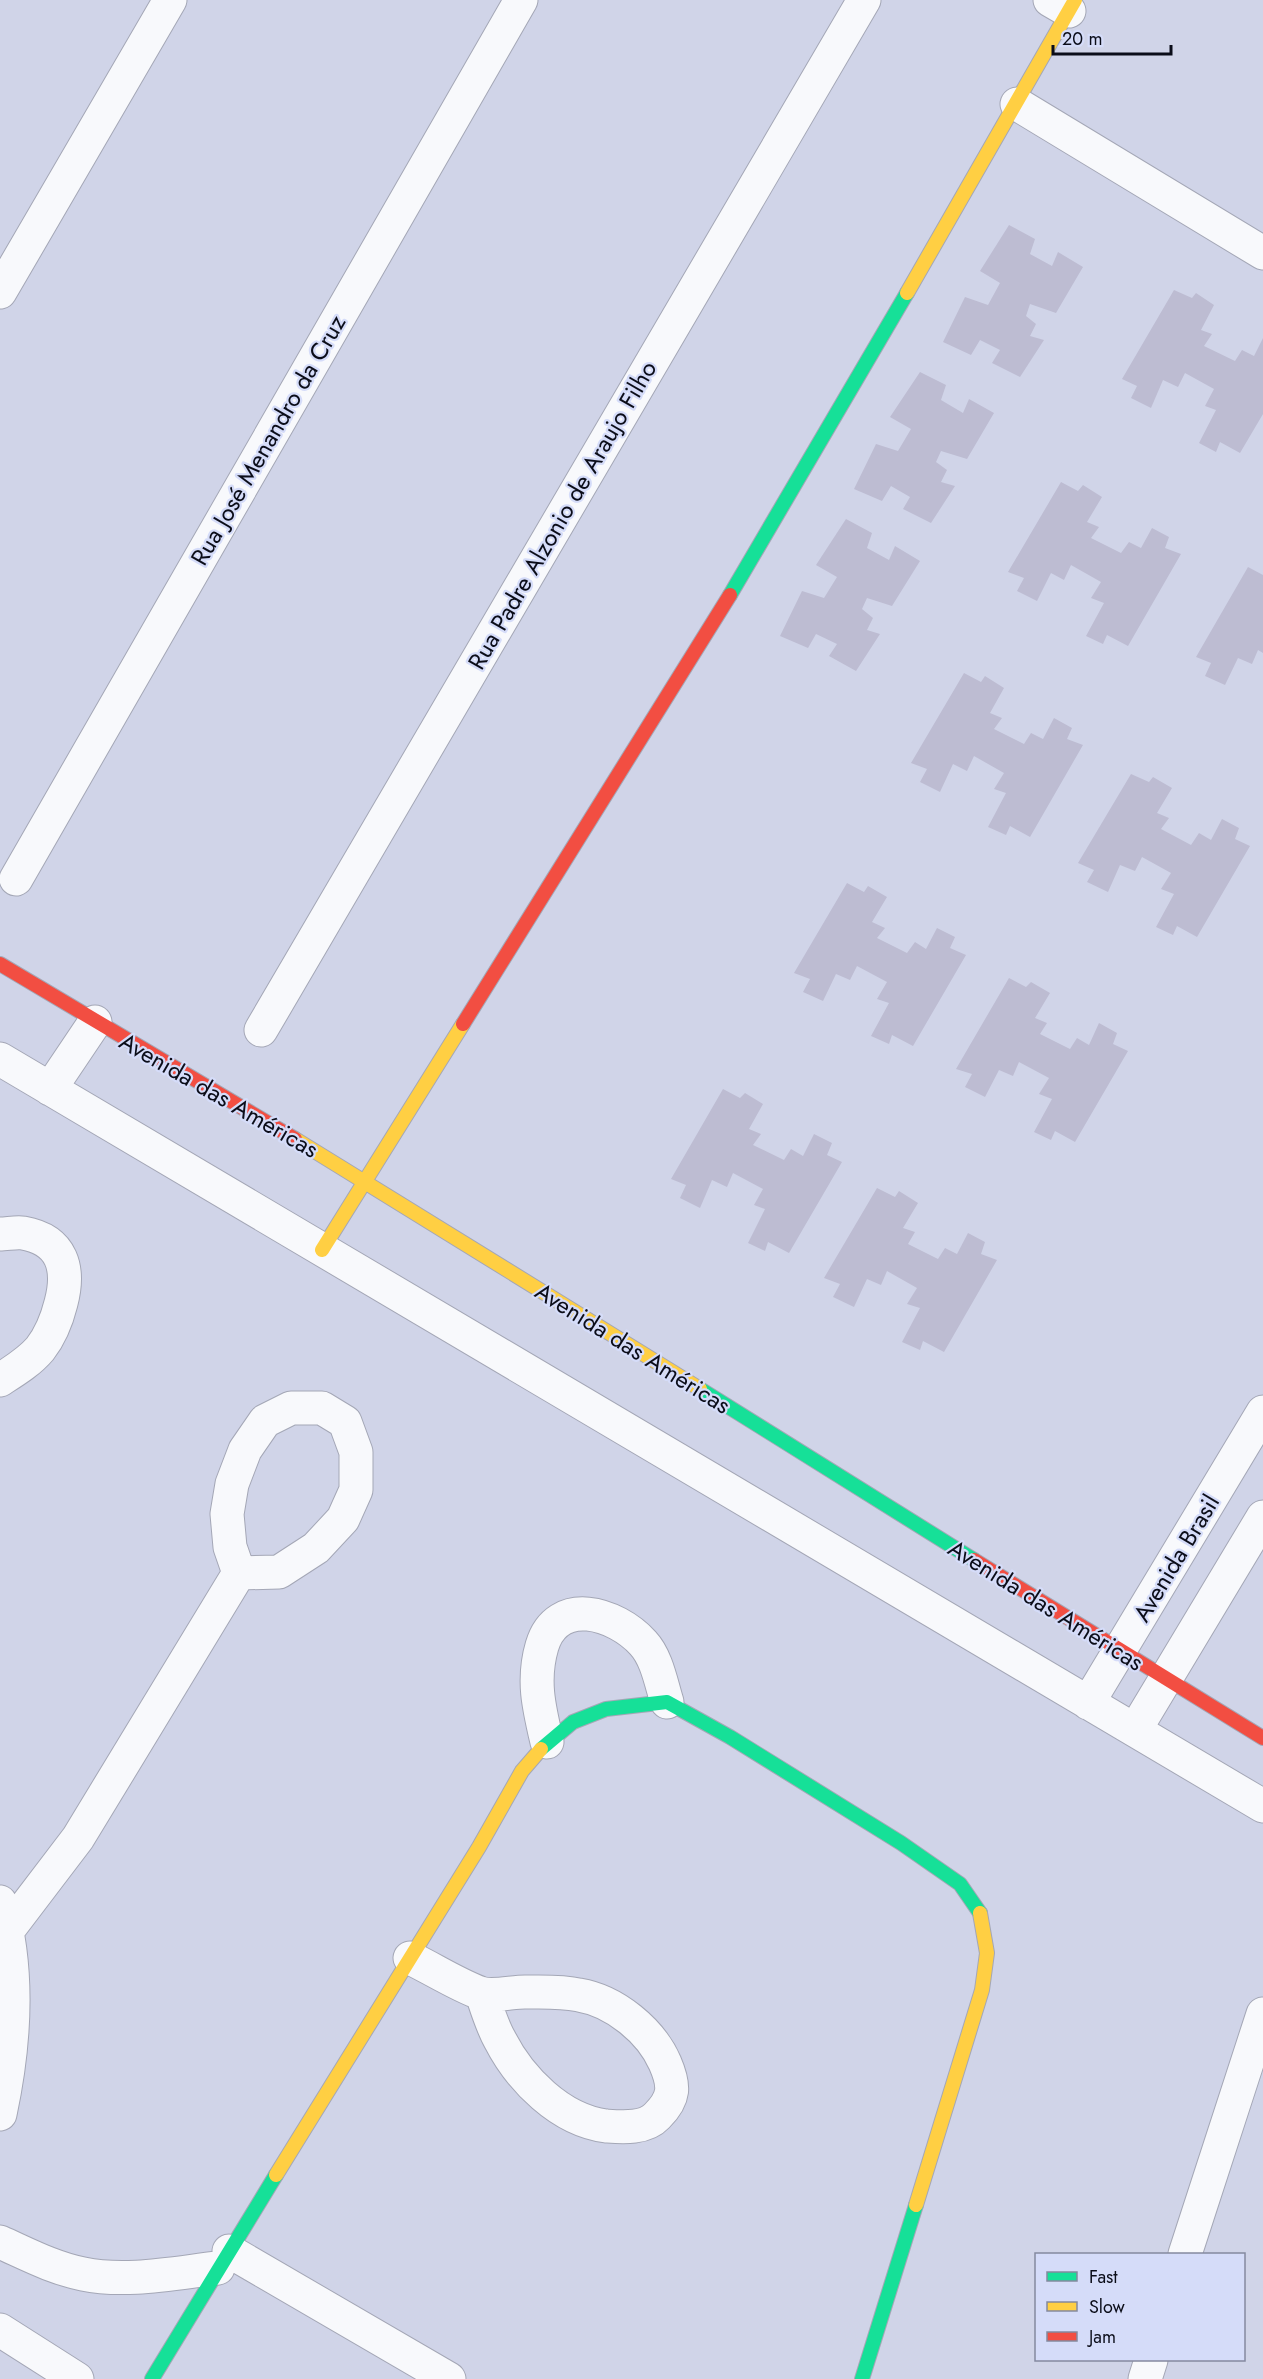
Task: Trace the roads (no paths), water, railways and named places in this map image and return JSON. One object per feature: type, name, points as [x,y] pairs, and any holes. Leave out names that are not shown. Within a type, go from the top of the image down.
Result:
[{"type":"street","points":[[0,292],[170,0]]},
{"type":"street","name":"Rua José Menandro da Cruz","points":[[16,879],[521,0]]},
{"type":"street","name":"Rua Padre Alzonio de Araujo Filho","points":[[261,1030],[864,0]]},
{"type":"street","points":[[322,1250],[743,574],[1017,104],[1065,4]]},
{"type":"street","points":[[1017,104],[1263,253]]},
{"type":"street","name":"Avenida das Américas","points":[[0,964],[366,1181],[1119,1651],[1263,1738]]},
{"type":"street","points":[[50,1089],[95,1022]]},
{"type":"street","points":[[0,1059],[1263,1806]]},
{"type":"street","points":[[0,1234],[23,1233],[44,1241],[58,1251],[64,1266],[66,1284],[54,1327],[40,1349],[25,1364],[0,1380]]},
{"type":"street","points":[[291,1408],[322,1408],[345,1422],[356,1452],[356,1490],[342,1519],[316,1548],[279,1572],[239,1573],[230,1547],[227,1514],[232,1484],[244,1450],[265,1421],[291,1408]]},
{"type":"street","name":"Avenida Brasil","points":[[1088,1703],[1263,1412]]},
{"type":"street","points":[[1135,1730],[1263,1517]]},
{"type":"street","points":[[0,2114],[14,2032],[4,1916],[78,1838],[239,1573]]},
{"type":"street","points":[[547,1742],[536,1696],[538,1667],[542,1644],[550,1630],[562,1617],[579,1614],[599,1615],[623,1625],[644,1644],[656,1666],[667,1702]]},
{"type":"street","points":[[152,2379],[223,2259],[479,1847],[522,1771],[547,1742],[573,1722],[606,1709],[667,1702],[730,1737],[901,1843],[960,1884],[980,1912],[987,1953],[982,1990],[862,2379]]},
{"type":"street","points":[[410,1958],[482,1994],[553,1992],[581,1995],[612,2006],[639,2026],[661,2055],[673,2081],[667,2106],[651,2123],[621,2127],[589,2124],[563,2109],[534,2087],[514,2064],[499,2039],[482,1994]]},
{"type":"street","points":[[1185,2253],[1263,2014]]},
{"type":"street","points":[[0,2241],[40,2261],[84,2274],[132,2277],[223,2259],[449,2379]]},
{"type":"street","points":[[0,2330],[77,2379]]},
{"type":"street","points":[[1145,2379],[1151,2361]]}]
